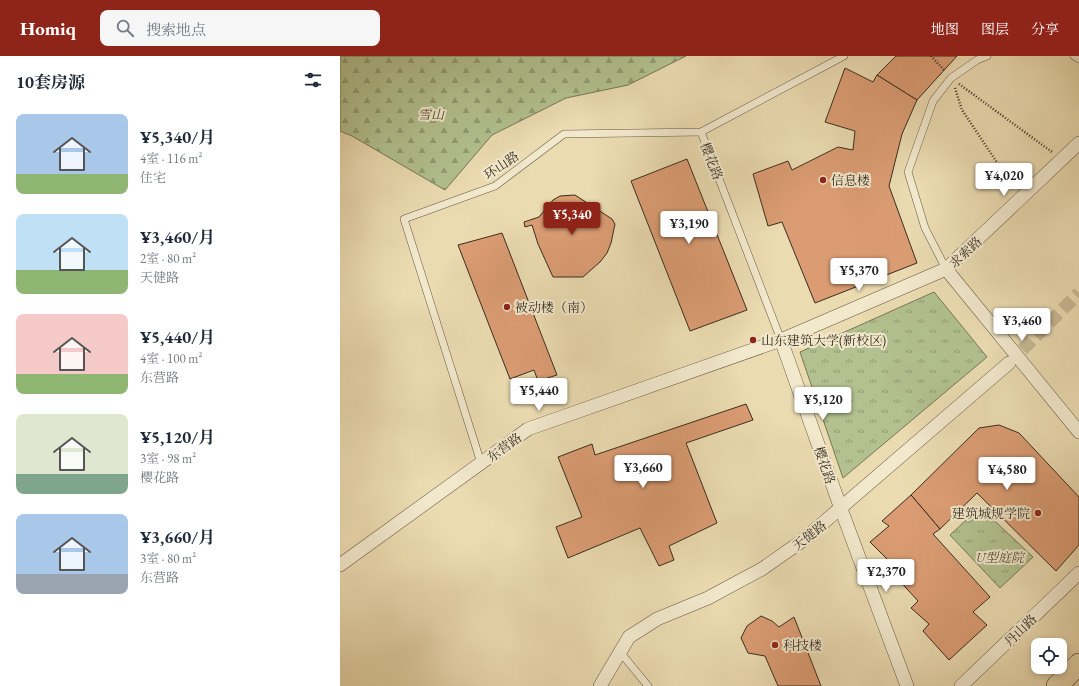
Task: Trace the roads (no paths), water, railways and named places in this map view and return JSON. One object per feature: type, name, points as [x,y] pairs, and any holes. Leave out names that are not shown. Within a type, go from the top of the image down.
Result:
[{"type":"main road","points":[[1057,686],[1079,664]]},
{"type":"street","name":"求索路","points":[[781,340],[946,269],[1079,143]]},
{"type":"street","points":[[946,269],[1079,432]]},
{"type":"street","name":"东营路","points":[[340,565],[528,429],[781,340]]},
{"type":"street","name":"樱花路","points":[[781,340],[841,509],[907,686]]},
{"type":"street","name":"天健路","points":[[600,686],[629,637],[657,618],[708,598],[762,569],[802,541],[1009,363]]},
{"type":"street","name":"丹山路","points":[[961,686],[1079,573]]},
{"type":"lane","name":"环山路","points":[[481,463],[404,219],[495,186],[564,134],[701,132],[844,56]]},
{"type":"lane","points":[[946,269],[925,228],[908,172],[933,101],[951,78],[977,60],[988,56]]},
{"type":"lane","points":[[1074,56],[1079,59]]},
{"type":"lane","name":"樱花路","points":[[701,132],[781,340]]},
{"type":"lane","points":[[620,652],[648,686]]},
{"type":"tunnel","points":[[1009,363],[1079,293]]},
{"type":"place","name":"信息楼","points":[[823,180]]},
{"type":"place","name":"被动楼（南）","points":[[507,307]]},
{"type":"place","name":"山东建筑大学(新校区)","points":[[753,340]]},
{"type":"place","name":"建筑城规学院","points":[[1038,513]]},
{"type":"place","name":"科技楼","points":[[775,645]]},
{"type":"park label","name":"雪山","points":[[431,114]]},
{"type":"park label","name":"U型庭院","points":[[1000,557]]}]
